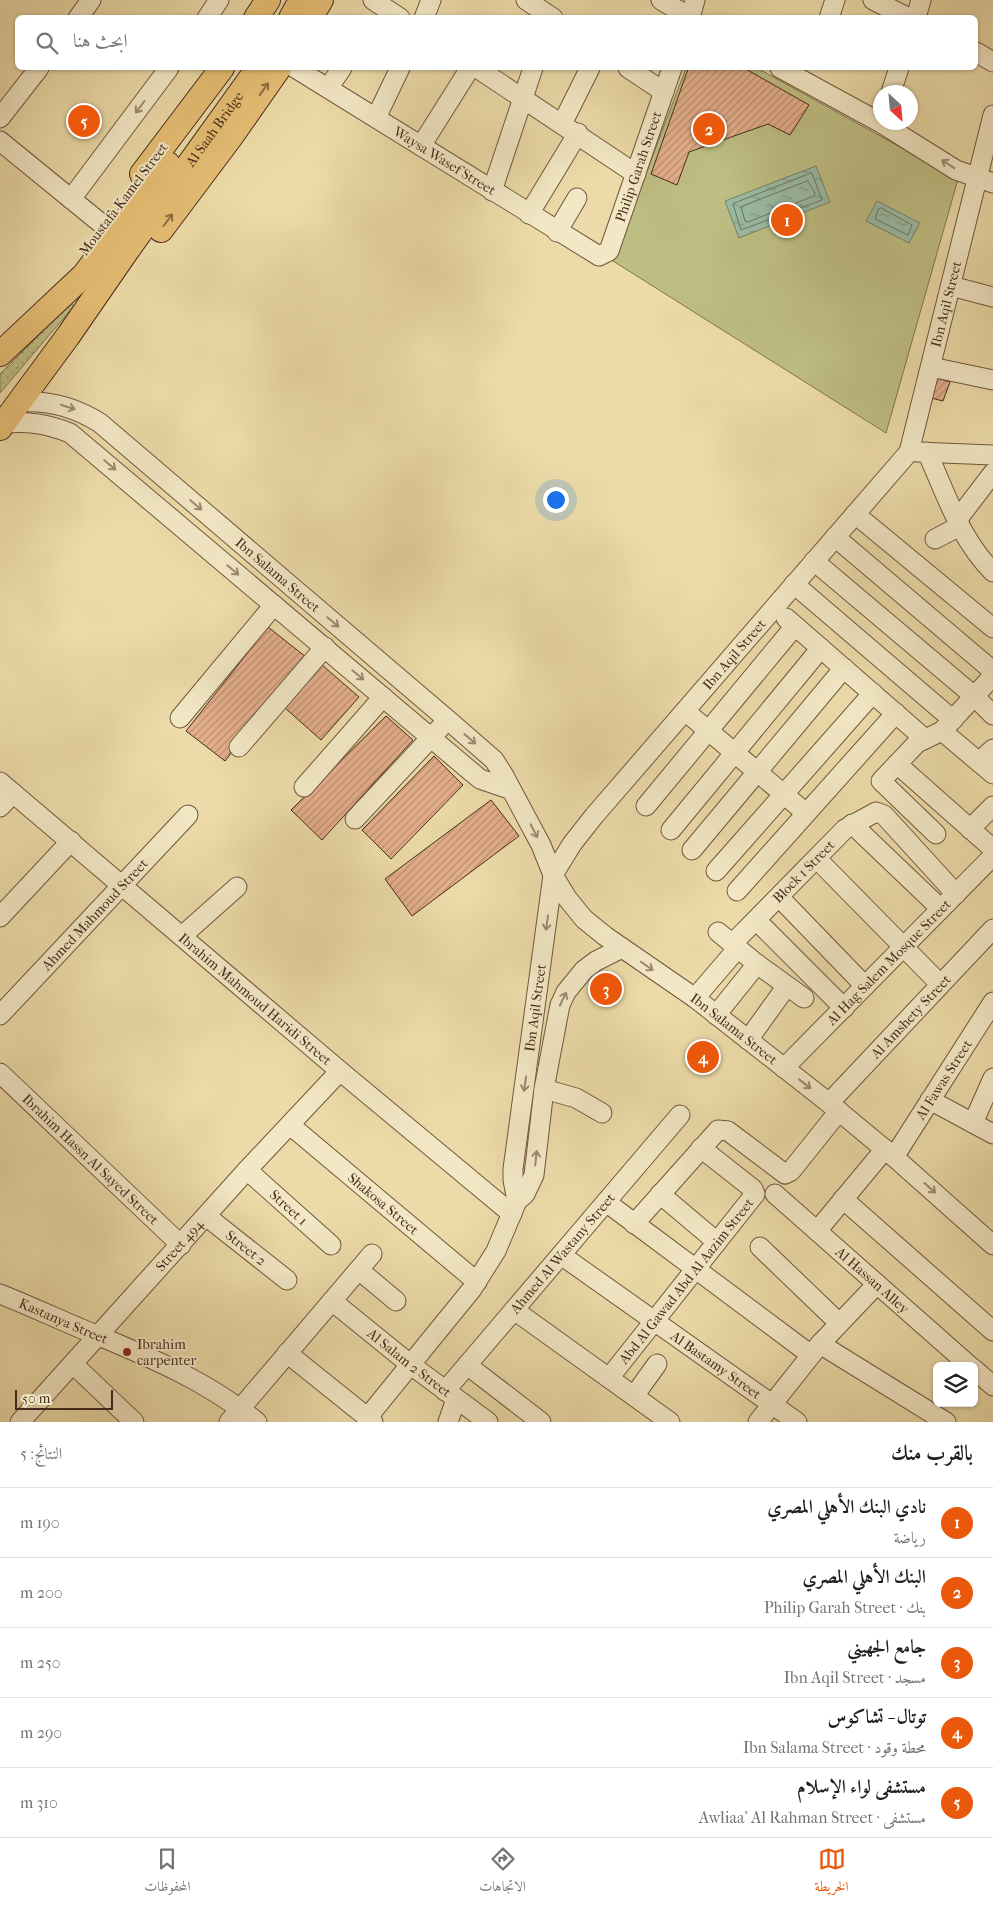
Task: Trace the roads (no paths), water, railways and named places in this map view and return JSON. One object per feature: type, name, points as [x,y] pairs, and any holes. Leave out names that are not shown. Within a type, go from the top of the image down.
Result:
[{"type":"main road","points":[[258,15],[268,0]]},
{"type":"main road","points":[[273,15],[282,0]]},
{"type":"main road","points":[[293,15],[301,0]]},
{"type":"main road","points":[[312,15],[321,0]]},
{"type":"main road","name":"Moustafa Kamel Street","points":[[25,331],[220,70]]},
{"type":"main road","name":"Al Saah Bridge","points":[[164,184],[237,70]]},
{"type":"main road","name":"Al Saah Bridge","points":[[164,184],[256,70]]},
{"type":"main road","points":[[68,336],[130,271],[230,138],[278,70]]},
{"type":"main road","points":[[2,426],[68,336],[164,184]]},
{"type":"main road","name":"Moustafa Kamel Street","points":[[0,354],[84,275],[164,184]]},
{"type":"street","points":[[80,15],[91,0]]},
{"type":"street","points":[[425,15],[431,0]]},
{"type":"street","points":[[526,0],[552,13]]},
{"type":"street","points":[[661,0],[687,15]]},
{"type":"street","points":[[691,15],[695,0]]},
{"type":"street","points":[[830,15],[835,0]]},
{"type":"street","points":[[873,0],[904,15]]},
{"type":"street","points":[[917,15],[921,0]]},
{"type":"street","points":[[378,6],[394,15]]},
{"type":"street","points":[[978,53],[993,62]]},
{"type":"street","points":[[0,118],[37,70]]},
{"type":"street","points":[[72,199],[169,70]]},
{"type":"street","name":"Waysa Wasef Street","points":[[298,70],[595,255]]},
{"type":"street","points":[[328,88],[341,70]]},
{"type":"street","points":[[376,118],[399,70]]},
{"type":"street","points":[[421,146],[469,70]]},
{"type":"street","points":[[480,70],[570,128],[636,174]]},
{"type":"street","points":[[492,191],[532,70]]},
{"type":"street","points":[[528,214],[570,128],[589,70]]},
{"type":"street","points":[[631,70],[664,92]]},
{"type":"street","name":"Philip Garah Street","points":[[595,255],[602,256],[609,251],[671,70]]},
{"type":"street","points":[[788,70],[808,75],[873,118]]},
{"type":"street","points":[[893,85],[898,70]]},
{"type":"street","name":"Ibn Aqil Street","points":[[515,1207],[513,1169],[553,875],[583,829],[794,584],[855,514],[918,452],[931,367],[951,286],[985,181],[993,115]]},
{"type":"street","points":[[892,130],[956,170],[985,181]]},
{"type":"street","points":[[0,141],[103,225]]},
{"type":"street","points":[[557,232],[577,198]]},
{"type":"street","points":[[951,286],[993,297]]},
{"type":"street","points":[[931,367],[993,380]]},
{"type":"street","name":"Ibn Salama Street","points":[[20,402],[44,402],[68,406],[100,423],[448,720],[494,760],[526,817],[553,875],[567,898],[584,919],[622,948],[695,998],[834,1107],[890,1153],[993,1245]]},
{"type":"street","name":"Ibn Salama Street","points":[[2,426],[26,421],[49,425],[70,434],[480,778],[509,789]]},
{"type":"street","points":[[918,452],[993,455]]},
{"type":"street","points":[[918,452],[971,547],[993,572]]},
{"type":"street","points":[[935,539],[958,523],[993,473]]},
{"type":"street","points":[[855,514],[993,628]]},
{"type":"street","points":[[835,537],[993,672]]},
{"type":"street","points":[[814,561],[974,696],[993,715]]},
{"type":"street","points":[[794,584],[940,730],[986,768],[993,749]]},
{"type":"street","points":[[180,718],[274,605]]},
{"type":"street","points":[[774,608],[896,713],[940,730]]},
{"type":"street","points":[[646,806],[795,626]]},
{"type":"street","points":[[239,747],[325,647]]},
{"type":"street","points":[[671,830],[821,648]]},
{"type":"street","points":[[692,850],[844,668]]},
{"type":"street","points":[[936,834],[881,784],[882,779],[917,743],[940,730],[993,676]]},
{"type":"street","points":[[716,871],[873,694]]},
{"type":"street","points":[[304,786],[383,697]]},
{"type":"street","points":[[685,711],[806,814]]},
{"type":"street","points":[[737,891],[896,713]]},
{"type":"street","points":[[355,819],[448,720]]},
{"type":"street","points":[[897,764],[993,849]]},
{"type":"street","points":[[0,807],[6,787]]},
{"type":"street","name":"Ibrahim Mahmoud Haridi Street","points":[[6,787],[183,935],[340,1071],[515,1207]]},
{"type":"street","points":[[970,829],[993,806]]},
{"type":"street","name":"Block 1 Street","points":[[695,998],[729,942],[756,920],[852,824],[876,812],[884,816],[956,894]]},
{"type":"street","name":"Ahmed Mahmoud Street","points":[[0,1014],[188,815]]},
{"type":"street","points":[[852,824],[941,909]]},
{"type":"street","points":[[0,917],[71,841]]},
{"type":"street","name":"Al Hag Salem Mosque Street","points":[[784,1068],[993,856]]},
{"type":"street","points":[[816,859],[940,984]]},
{"type":"street","points":[[183,935],[236,886]]},
{"type":"street","points":[[778,897],[865,986]]},
{"type":"street","points":[[756,920],[844,1008]]},
{"type":"street","name":"Al Amshety Street","points":[[707,1142],[718,1130],[728,1131],[785,1174],[791,1171],[834,1107],[940,984],[991,936]]},
{"type":"street","points":[[729,942],[786,987],[804,998]]},
{"type":"street","name":"Ibn Aqil Street","points":[[370,1420],[477,1282],[496,1251],[515,1207],[526,1194],[534,1175],[544,1089],[555,1019],[566,992],[574,980],[596,961],[622,948]]},
{"type":"street","points":[[716,1015],[757,964]]},
{"type":"street","points":[[748,1040],[786,987]]},
{"type":"street","name":"Al Fawas Street","points":[[817,1231],[844,1199],[890,1153],[930,1100],[993,1002]]},
{"type":"street","name":"Street 494","points":[[20,1422],[247,1170],[340,1071]]},
{"type":"street","name":"Ibrahim Hassn Al Sayed Street","points":[[0,1073],[181,1245]]},
{"type":"street","points":[[973,1123],[993,1078]]},
{"type":"street","points":[[544,1089],[576,1098],[602,1113]]},
{"type":"street","points":[[930,1100],[993,1134]]},
{"type":"street","name":"Ahmed Al Wastany Street","points":[[450,1395],[467,1365],[680,1115]]},
{"type":"street","name":"Shakosa Street","points":[[290,1125],[477,1282]]},
{"type":"street","points":[[634,1224],[707,1142]]},
{"type":"street","name":"Abd Al Gawad Abd Al Aazim Street","points":[[609,1378],[755,1192],[707,1142]]},
{"type":"street","name":"Street 1","points":[[247,1170],[331,1245]]},
{"type":"street","points":[[660,1194],[717,1242]]},
{"type":"street","name":"Al Hassan Alley","points":[[774,1194],[965,1362]]},
{"type":"street","points":[[844,1199],[993,1331]]},
{"type":"street","points":[[606,1202],[695,1269],[815,1349],[946,1422]]},
{"type":"street","name":"Street 2","points":[[206,1216],[286,1280]]},
{"type":"street","points":[[760,1247],[839,1323]]},
{"type":"street","points":[[235,1416],[372,1254]]},
{"type":"street","name":"Al Bastamy Street","points":[[561,1255],[770,1405],[797,1422]]},
{"type":"street","points":[[359,1270],[396,1301]]},
{"type":"street","points":[[758,1422],[815,1349],[877,1284]]},
{"type":"street","name":"Kastanya Street","points":[[2,1298],[164,1364],[235,1416],[256,1422]]},
{"type":"street","name":"Al Salam 2 Street","points":[[332,1301],[411,1365],[488,1422]]},
{"type":"street","points":[[514,1310],[670,1422]]},
{"type":"street","points":[[287,1353],[370,1420]]},
{"type":"street","points":[[73,1364],[134,1422]]},
{"type":"street","points":[[634,1396],[657,1364]]},
{"type":"street","points":[[467,1365],[540,1422]]},
{"type":"street","points":[[978,1373],[993,1386]]},
{"type":"street","points":[[448,1422],[450,1395]]},
{"type":"water","points":[[816,166],[830,202],[739,238],[725,201]]},
{"type":"water","points":[[877,201],[920,223],[909,243],[866,221]]},
{"type":"place","name":"مستشفى لواء الإسلام","points":[[84,121]]},
{"type":"place","name":"البنك الأهلي المصري","points":[[709,129]]},
{"type":"place","name":"نادي البنك الأهلي المصري","points":[[787,220]]},
{"type":"place","name":"جامع الجهيني","points":[[606,989]]},
{"type":"place","name":"توتال - تشاكوس","points":[[703,1057]]},
{"type":"place","name":"Ibrahim carpenter","points":[[127,1352]]}]
